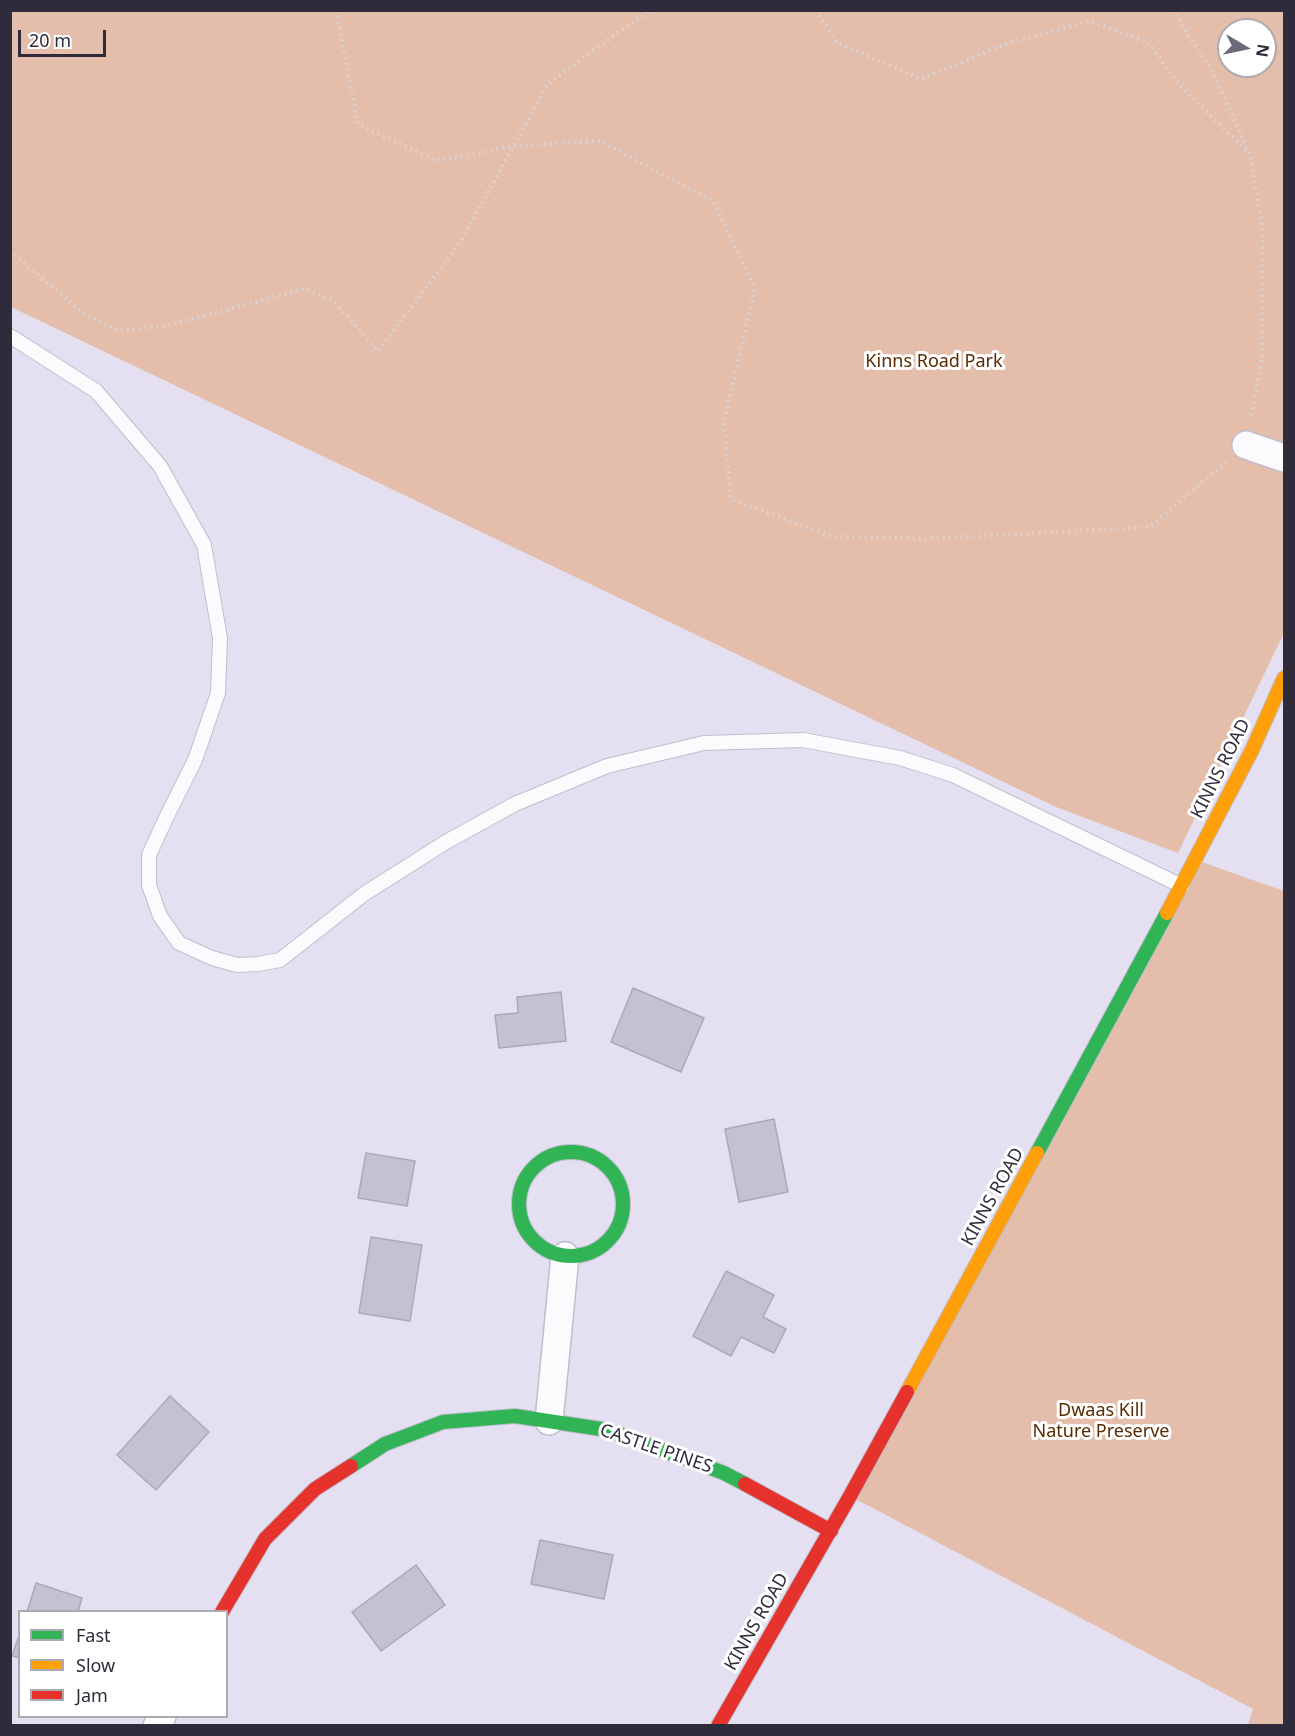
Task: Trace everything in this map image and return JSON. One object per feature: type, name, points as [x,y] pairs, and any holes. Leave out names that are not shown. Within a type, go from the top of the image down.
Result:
[{"type":"street","points":[[1246,445],[1284,458]]},
{"type":"street","name":"KINNS ROAD","points":[[718,1725],[831,1531],[1182,886],[1252,750],[1284,678]]},
{"type":"street","points":[[565,1152],[582,1152],[599,1160],[611,1171],[620,1186],[622,1203],[620,1221],[611,1236],[598,1248],[582,1254],[565,1256],[547,1250],[532,1238],[522,1222],[519,1203],[522,1185],[532,1169],[547,1157],[565,1152]]},
{"type":"street","points":[[549,1421],[565,1256]]},
{"type":"street","name":"CASTLE PINES","points":[[223,1610],[265,1539],[315,1489],[385,1444],[443,1422],[515,1416],[608,1430],[724,1473],[831,1531]]},
{"type":"lane","points":[[10,336],[96,391],[160,466],[204,545],[220,638],[218,693],[195,760],[149,855],[149,885],[160,916],[179,943],[212,958],[237,965],[280,960],[364,894],[446,842],[515,804],[607,766],[704,743],[803,740],[900,758],[953,775],[1182,886]]},
{"type":"path","points":[[336,10],[358,124],[436,161],[513,146],[600,141],[714,202],[755,288],[724,422],[731,499],[830,536],[925,539],[1150,527],[1246,445],[1262,360],[1263,231],[1250,154],[1211,69],[1172,10]]},
{"type":"path","points":[[10,251],[82,312],[119,331],[165,326],[304,289],[333,301],[378,351],[460,243],[547,85],[651,10]]},
{"type":"path","points":[[816,10],[836,42],[921,80],[1003,45],[1089,21],[1148,42],[1182,88],[1250,154]]},
{"type":"green space","name":"Kinns Road Park","points":[[10,11],[1284,11],[1284,633],[1178,853],[1056,807],[11,307]]},
{"type":"green space","name":"Dwaas Kill Nature Preserve","points":[[1196,860],[1284,891],[1284,1725],[1248,1725],[1253,1709],[850,1496]]},
{"type":"building","points":[[633,988],[704,1018],[681,1072],[611,1042]]},
{"type":"building","points":[[561,992],[566,1041],[499,1048],[495,1015],[518,1013],[517,997]]},
{"type":"building","points":[[774,1119],[788,1192],[739,1202],[725,1129]]},
{"type":"building","points":[[366,1153],[415,1161],[407,1206],[358,1198]]},
{"type":"building","points":[[371,1237],[422,1245],[410,1321],[359,1313]]},
{"type":"building","points":[[726,1271],[774,1295],[763,1317],[786,1329],[774,1353],[741,1337],[731,1356],[693,1336]]},
{"type":"building","points":[[170,1396],[209,1432],[156,1490],[117,1455]]},
{"type":"building","points":[[540,1540],[613,1555],[604,1599],[531,1584]]},
{"type":"building","points":[[416,1565],[445,1605],[381,1651],[352,1612]]},
{"type":"building","points":[[36,1583],[82,1598],[79,1610],[28,1610]]},
{"type":"building","points":[[18,1639],[18,1658],[12,1656]]},
{"type":"traffic: fast","points":[[1037,1153],[1167,913]]},
{"type":"traffic: fast","points":[[571,1152],[591,1156],[608,1167],[619,1184],[623,1204],[619,1224],[608,1241],[591,1252],[571,1256],[551,1252],[534,1241],[523,1224],[519,1204],[523,1184],[534,1167],[551,1156],[571,1152]]},
{"type":"traffic: fast","points":[[351,1466],[385,1444],[443,1422],[515,1416],[608,1430],[724,1473],[745,1484]]},
{"type":"traffic: slow","points":[[1167,913],[1252,750],[1284,678]]},
{"type":"traffic: slow","points":[[907,1392],[1037,1153]]},
{"type":"traffic: jam","points":[[718,1726],[907,1392]]},
{"type":"traffic: jam","points":[[223,1610],[265,1539],[315,1489],[351,1466]]},
{"type":"traffic: jam","points":[[745,1484],[831,1531]]}]
